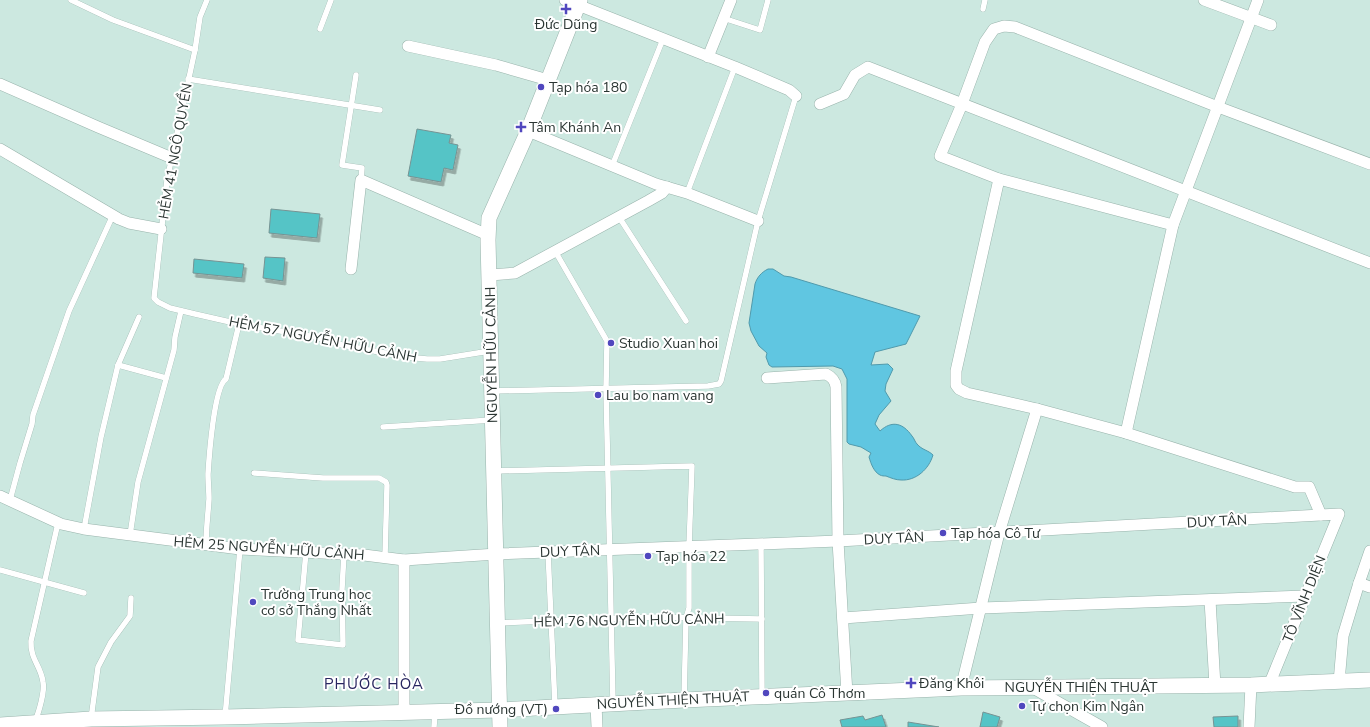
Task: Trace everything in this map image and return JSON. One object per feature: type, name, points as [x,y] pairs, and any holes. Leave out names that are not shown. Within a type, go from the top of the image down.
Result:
[{"type":"street","points":[[708,57],[731,0]]},
{"type":"street","points":[[1204,0],[1271,25]]},
{"type":"street","points":[[1126,433],[1173,225],[1258,0]]},
{"type":"street","points":[[574,2],[735,67],[788,90],[796,96]]},
{"type":"street","name":"NGUYỄN HỮU CẢNH","points":[[500,727],[497,554],[491,391],[489,218],[528,131],[548,80],[574,2]]},
{"type":"street","points":[[1173,225],[999,179],[940,156],[962,104],[985,42],[994,29],[1004,26],[1015,27],[1218,107],[1370,164]]},
{"type":"street","points":[[408,46],[496,65],[548,80]]},
{"type":"street","points":[[820,104],[844,94],[855,75],[868,67],[1370,263]]},
{"type":"street","points":[[0,84],[172,158]]},
{"type":"street","points":[[528,131],[656,184],[688,193],[758,221]]},
{"type":"street","points":[[0,149],[129,223],[161,229]]},
{"type":"street","points":[[999,179],[956,371],[956,385],[959,389],[967,393],[1037,409],[1126,433],[1296,487],[1309,487],[1321,515]]},
{"type":"street","points":[[351,269],[361,180],[488,235]]},
{"type":"street","points":[[490,275],[514,273],[662,193],[667,187]]},
{"type":"street","points":[[767,378],[826,374],[832,377],[835,381],[838,541],[847,694]]},
{"type":"street","points":[[961,688],[999,533],[1037,409]]},
{"type":"street","name":"HẺM 25 NGUYỄN HỮU CẢNH","points":[[5,498],[58,523],[84,529],[240,549],[344,554],[404,560],[497,554]]},
{"type":"street","name":"DUY TÂN","points":[[497,554],[838,541],[1339,514]]},
{"type":"street","name":"TÔ VĨNH DIỆN","points":[[1269,685],[1339,514]]},
{"type":"street","points":[[1339,682],[1343,636],[1370,551]]},
{"type":"street","points":[[404,560],[404,712]]},
{"type":"street","points":[[1359,583],[1370,587]]},
{"type":"street","points":[[843,618],[981,608],[1305,596]]},
{"type":"street","points":[[1210,600],[1215,686]]},
{"type":"street","name":"NGUYỄN THIỆN THUẬT","points":[[0,725],[91,719],[499,710],[613,703],[961,688],[1269,685],[1370,680]]},
{"type":"street","points":[[1249,727],[1251,685]]},
{"type":"street","points":[[1033,688],[1102,727]]},
{"type":"street","points":[[596,704],[597,727]]},
{"type":"lane","points":[[71,0],[113,20],[195,50]]},
{"type":"lane","name":"HẺM 41 NGÔ QUYỀN","points":[[158,302],[154,298],[167,180],[195,50],[200,16],[207,0]]},
{"type":"lane","points":[[320,29],[331,0]]},
{"type":"lane","points":[[723,18],[760,30],[768,0]]},
{"type":"lane","points":[[983,8],[985,0]]},
{"type":"lane","points":[[612,166],[663,39]]},
{"type":"lane","points":[[688,193],[735,67]]},
{"type":"lane","points":[[356,75],[342,165],[362,168],[361,180]]},
{"type":"lane","points":[[188,79],[380,110]]},
{"type":"lane","points":[[491,391],[708,386],[718,384],[721,381],[758,221],[796,96]]},
{"type":"lane","points":[[5,498],[20,463],[32,424],[33,415],[69,311],[113,215]]},
{"type":"lane","points":[[619,217],[686,321]]},
{"type":"lane","points":[[556,251],[607,342],[606,388],[613,703]]},
{"type":"lane","name":"HẺM 57 NGUYỄN HỮU CẢNH","points":[[158,302],[170,308],[181,311],[239,324],[315,337],[342,345],[406,357],[440,359],[491,351]]},
{"type":"lane","points":[[130,535],[138,482],[174,350],[175,337],[181,311]]},
{"type":"lane","points":[[84,529],[100,437],[118,365],[139,317]]},
{"type":"lane","points":[[206,545],[209,501],[208,476],[214,413],[222,381],[226,379],[239,324]]},
{"type":"lane","points":[[118,365],[166,378]]},
{"type":"lane","points":[[383,427],[492,420]]},
{"type":"lane","points":[[494,471],[692,466],[689,546],[689,608],[686,618],[684,700]]},
{"type":"lane","points":[[254,473],[323,478],[380,478],[386,482],[384,557]]},
{"type":"lane","points":[[34,723],[38,715],[44,686],[32,654],[31,641],[58,523]]},
{"type":"lane","points":[[761,544],[762,696]]},
{"type":"lane","points":[[225,717],[240,549]]},
{"type":"lane","points":[[306,552],[298,640],[343,645],[342,590],[344,554]]},
{"type":"lane","points":[[548,552],[555,706]]},
{"type":"lane","points":[[0,570],[45,581],[84,594]]},
{"type":"lane","points":[[91,719],[98,667],[111,642],[130,616],[131,598]]},
{"type":"lane","name":"HẺM 76 NGUYỄN HỮU CẢNH","points":[[497,623],[612,619],[762,618]]},
{"type":"lane","points":[[434,727],[435,712]]},
{"type":"water","points":[[768,269],[773,269],[784,276],[920,316],[906,344],[875,352],[871,365],[888,364],[893,369],[886,384],[885,391],[891,401],[879,415],[875,424],[880,431],[893,424],[897,424],[905,428],[919,446],[933,455],[925,469],[917,476],[907,480],[897,480],[878,474],[869,457],[871,453],[861,447],[849,444],[847,442],[847,379],[842,369],[833,366],[772,367],[769,365],[766,357],[767,353],[759,346],[751,331],[749,323],[756,281],[760,275]]},
{"type":"building","points":[[417,129],[451,135],[449,143],[458,145],[453,170],[444,168],[441,182],[408,176]]},
{"type":"building","points":[[271,209],[320,214],[317,238],[269,233]]},
{"type":"building","points":[[265,257],[285,258],[283,281],[263,278]]},
{"type":"building","points":[[194,259],[244,264],[242,278],[193,273]]},
{"type":"building","points":[[983,712],[1000,717],[997,727],[980,727]]},
{"type":"building","points":[[882,715],[886,727],[842,727],[840,720],[863,716],[865,720]]},
{"type":"building","points":[[1238,716],[1238,727],[1214,727],[1213,717]]},
{"type":"building","points":[[908,722],[939,727],[908,727]]},
{"type":"place","name":"Đức Dũng","points":[[566,9]]},
{"type":"place","name":"Tạp hóa 180","points":[[541,87]]},
{"type":"place","name":"Tâm Khánh An","points":[[521,127]]},
{"type":"place","name":"Studio Xuan hoi","points":[[611,343]]},
{"type":"place","name":"Lau bo nam vang","points":[[598,395]]},
{"type":"place","name":"Tạp hóa Cô Tư","points":[[943,533]]},
{"type":"place","name":"Tạp hóa 22","points":[[648,556]]},
{"type":"place","name":"Trường Trung học cơ sở Thắng Nhất","points":[[253,602]]},
{"type":"place","name":"Đăng Khôi","points":[[911,683]]},
{"type":"place","name":"quán Cô Thơm","points":[[766,693]]},
{"type":"place","name":"Tự chọn Kim Ngân","points":[[1022,706]]},
{"type":"place","name":"Đồ nướng (VT)","points":[[556,709]]},
{"type":"district","name":"PHƯỚC HÒA","points":[[374,684]]}]
